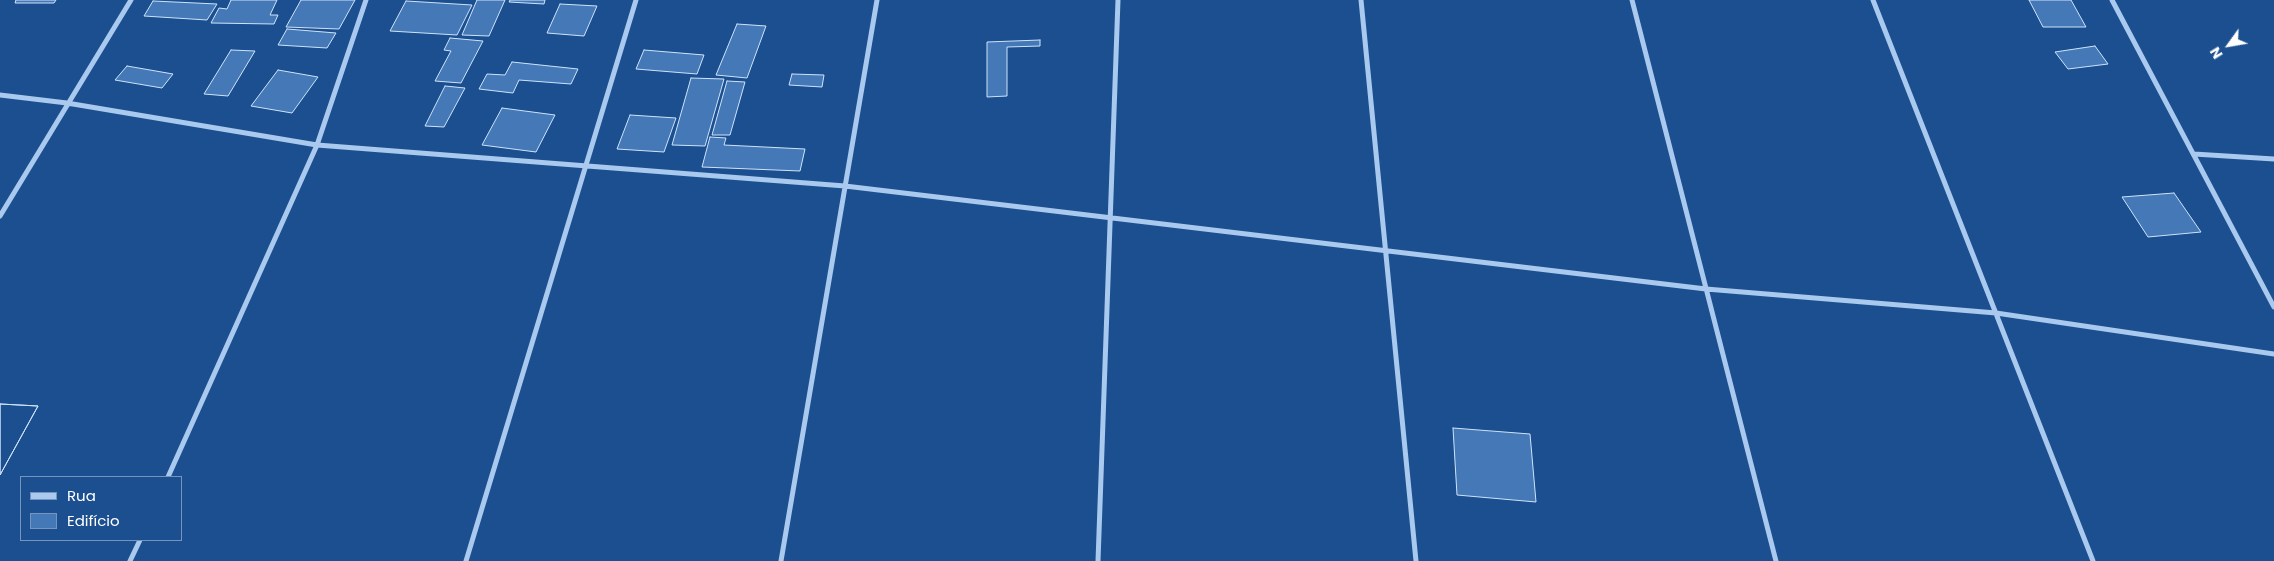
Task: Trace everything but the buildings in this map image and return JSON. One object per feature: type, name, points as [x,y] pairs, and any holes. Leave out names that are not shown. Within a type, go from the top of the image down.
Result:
[{"type":"street","points":[[0,216],[131,0]]},
{"type":"street","points":[[168,476],[317,144],[366,0]]},
{"type":"street","points":[[466,561],[636,0]]},
{"type":"street","points":[[781,561],[877,0]]},
{"type":"street","points":[[1098,561],[1118,0]]},
{"type":"street","points":[[1360,0],[1416,561]]},
{"type":"street","points":[[1632,0],[1776,561]]},
{"type":"street","points":[[1873,0],[2093,561]]},
{"type":"street","points":[[2112,0],[2274,307]]},
{"type":"street","points":[[0,95],[67,103],[317,144],[845,186],[1110,216],[1706,289],[1996,313],[2274,354]]},
{"type":"street","points":[[2194,154],[2274,159]]},
{"type":"street","points":[[130,561],[140,541]]}]
